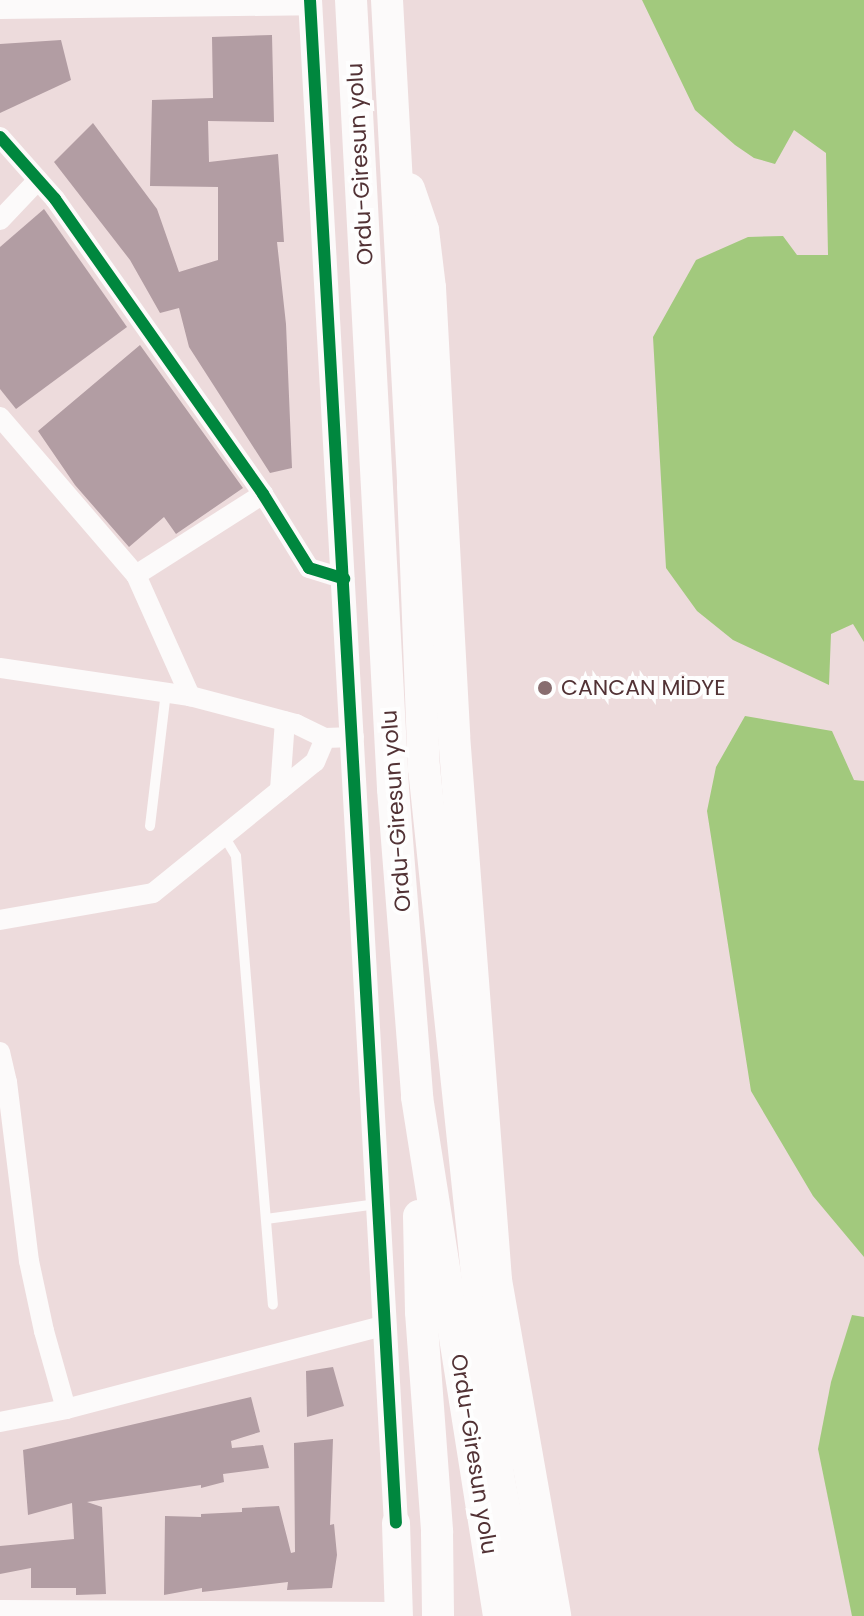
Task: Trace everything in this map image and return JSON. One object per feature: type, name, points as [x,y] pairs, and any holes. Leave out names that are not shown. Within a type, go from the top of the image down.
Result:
[{"type":"highway","name":"Ordu-Giresun yolu","points":[[351,0],[393,789],[417,1097],[499,1616]]},
{"type":"highway","name":"Ordu-Giresun yolu","points":[[387,0],[424,768],[498,1475],[525,1616]]},
{"type":"highway","points":[[396,150],[423,230],[430,288],[454,735],[496,1280]]},
{"type":"highway","points":[[454,1071],[496,1280],[555,1616]]},
{"type":"highway","points":[[417,1097],[421,1312],[437,1532],[438,1616]]},
{"type":"main road","points":[[395,1615],[396,1523]]},
{"type":"street","points":[[0,9],[310,2],[354,737],[396,1523]]},
{"type":"street","points":[[0,137],[55,199],[263,494],[309,568],[344,579]]},
{"type":"street","points":[[0,220],[38,180]]},
{"type":"street","points":[[0,417],[136,575],[190,696]]},
{"type":"street","points":[[136,575],[263,494]]},
{"type":"street","points":[[0,668],[190,696],[285,721],[325,738],[354,737]]},
{"type":"street","points":[[280,790],[285,721]]},
{"type":"street","points":[[0,920],[153,893],[315,762],[325,738]]},
{"type":"street","points":[[0,1052],[29,1261],[44,1331],[66,1409]]},
{"type":"street","points":[[0,1422],[66,1409],[386,1325]]},
{"type":"street","points":[[0,1610],[395,1615]]},
{"type":"lane","points":[[150,826],[166,692]]},
{"type":"lane","points":[[224,836],[236,856],[273,1304]]},
{"type":"lane","points":[[266,1219],[379,1204]]},
{"type":"shaded area","points":[[642,0],[864,0],[864,642],[853,624],[831,634],[829,685],[733,640],[697,611],[666,568],[653,337],[696,260],[748,237],[783,236],[797,255],[828,255],[826,153],[794,130],[775,164],[754,158],[735,145],[695,110]]},
{"type":"shaded area","points":[[745,716],[832,731],[854,780],[864,781],[864,1257],[813,1196],[751,1091],[707,811],[716,767]]},
{"type":"shaded area","points":[[852,1315],[864,1317],[864,1616],[852,1616],[818,1449],[831,1382]]},
{"type":"building","points":[[272,35],[274,122],[208,121],[209,162],[278,154],[284,242],[277,242],[286,324],[292,468],[270,473],[189,347],[179,308],[160,313],[130,260],[54,162],[93,123],[157,209],[179,272],[218,260],[218,187],[150,186],[152,100],[213,98],[212,37]]},
{"type":"building","points":[[61,40],[71,80],[0,113],[0,44]]},
{"type":"building","points":[[44,209],[127,327],[16,409],[0,389],[0,247]]},
{"type":"building","points":[[140,345],[243,488],[176,534],[164,517],[129,547],[75,485],[38,431]]},
{"type":"building","points":[[333,1367],[344,1406],[307,1417],[306,1371]]},
{"type":"building","points":[[251,1397],[260,1432],[231,1441],[232,1448],[263,1445],[269,1468],[223,1474],[224,1482],[201,1488],[201,1485],[87,1502],[102,1507],[106,1594],[76,1595],[76,1588],[31,1588],[31,1568],[0,1574],[0,1546],[74,1539],[72,1503],[28,1515],[23,1450]]},
{"type":"building","points":[[333,1439],[330,1525],[334,1524],[337,1555],[332,1588],[287,1590],[288,1582],[202,1592],[202,1588],[164,1595],[165,1516],[201,1517],[201,1514],[242,1512],[242,1508],[279,1506],[291,1553],[295,1552],[294,1443]]},
{"type":"cycle path","points":[[310,0],[396,1523]]},
{"type":"cycle path","points":[[0,137],[55,199],[263,494],[309,568],[344,579]]},
{"type":"place","name":"CANCAN MİDYE","points":[[545,688]]}]
